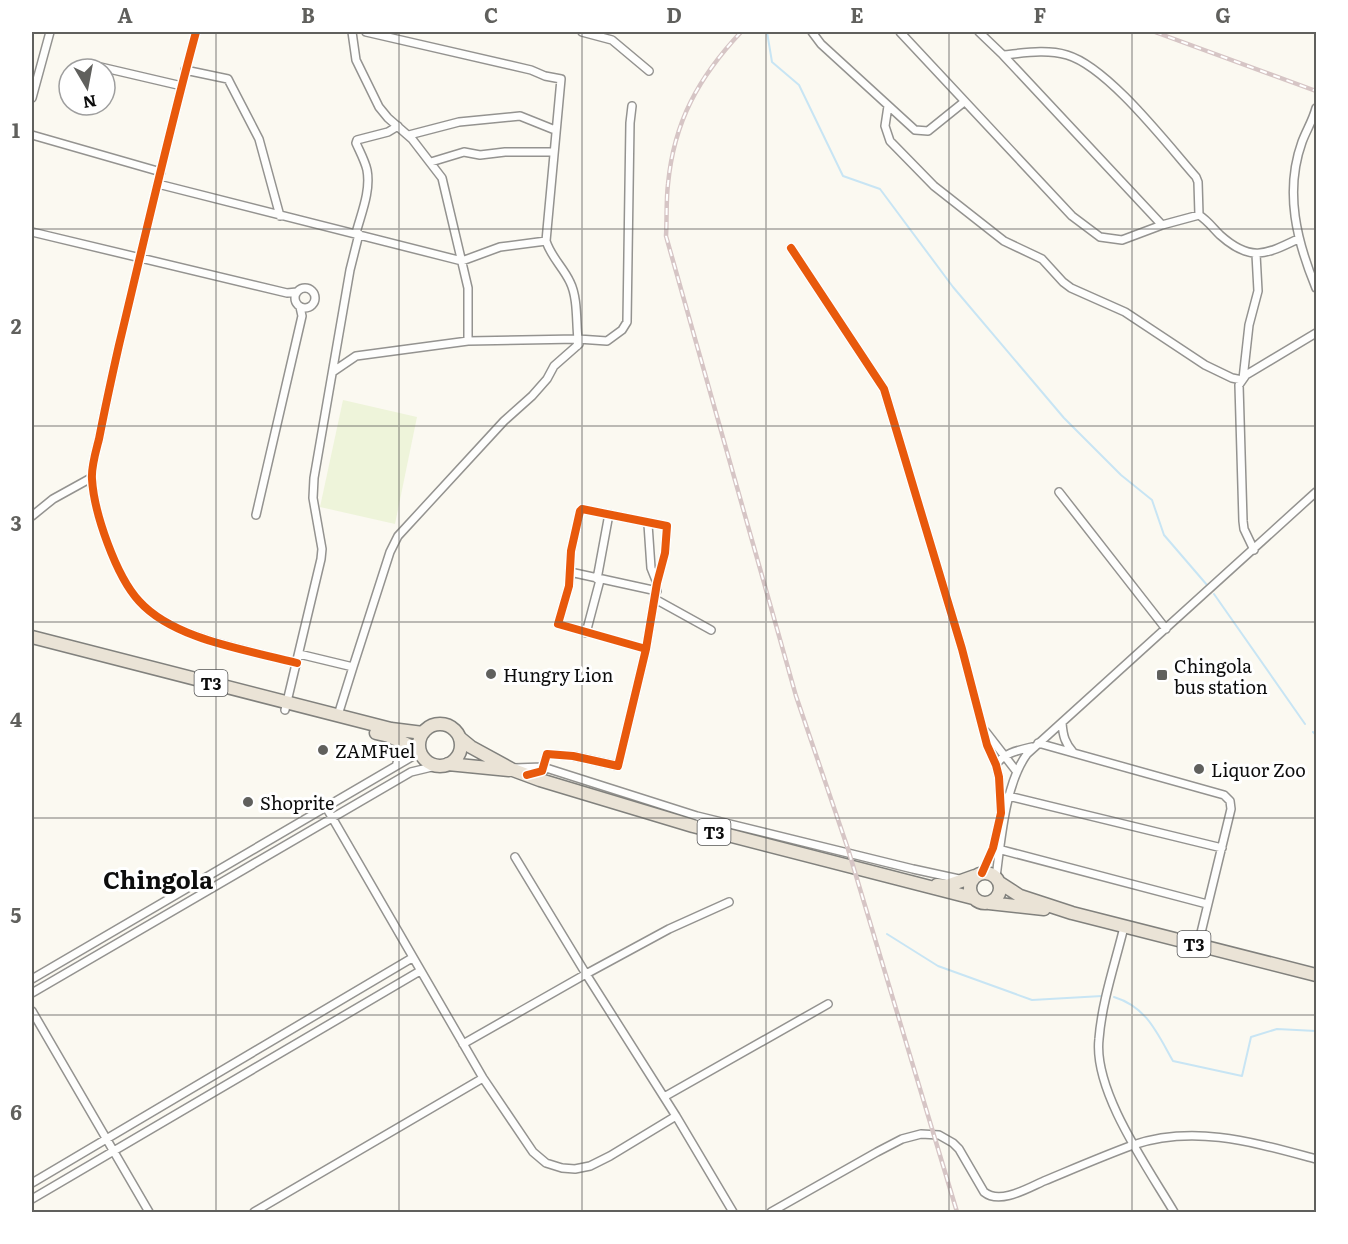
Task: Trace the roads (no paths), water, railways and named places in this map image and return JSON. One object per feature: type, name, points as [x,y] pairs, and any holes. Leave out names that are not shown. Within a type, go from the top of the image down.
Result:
[{"type":"highway","name":"T3","points":[[32,638],[286,706],[396,740],[420,751],[428,762],[442,765],[511,769]]},
{"type":"highway","name":"T3","points":[[32,645],[391,729],[423,733],[433,724],[446,724],[471,747],[511,769],[693,826],[973,898],[980,903],[1072,913]]},
{"type":"highway","points":[[420,751],[419,741],[423,733]]},
{"type":"highway","points":[[442,765],[459,753],[460,738]]},
{"type":"highway","name":"T3","points":[[918,884],[947,886],[987,872],[1020,896],[1072,913],[1317,975]]},
{"type":"highway","points":[[973,898],[970,889],[974,876]]},
{"type":"highway","points":[[989,903],[1000,893],[998,880]]},
{"type":"street","points":[[32,98],[50,32]]},
{"type":"street","points":[[196,32],[115,362],[91,478],[112,555],[124,581],[139,601],[157,618],[180,631],[297,663]]},
{"type":"street","points":[[352,32],[354,53],[361,72],[380,107],[408,135],[442,178],[468,288],[468,341]]},
{"type":"street","points":[[366,32],[561,79],[546,241],[573,288],[580,342]]},
{"type":"street","points":[[582,32],[612,40],[649,71]]},
{"type":"street","points":[[812,32],[821,44],[915,130],[928,130],[964,102]]},
{"type":"street","points":[[900,32],[1072,216],[1100,237],[1122,240],[1198,215]]},
{"type":"street","points":[[980,32],[1162,225]]},
{"type":"street","points":[[1003,55],[1053,52],[1080,60],[1094,70],[1127,100],[1196,177],[1199,187],[1198,215]]},
{"type":"street","points":[[185,70],[228,79],[256,132],[280,216]]},
{"type":"street","points":[[117,71],[182,86]]},
{"type":"street","points":[[334,371],[356,356],[468,341],[580,342],[612,339],[627,322],[632,106]]},
{"type":"street","points":[[888,106],[885,126],[890,141],[921,174],[951,200],[1004,240],[1042,259],[1071,288],[1125,312],[1205,365],[1232,378],[1242,379],[1317,333]]},
{"type":"street","points":[[1317,108],[1301,144],[1295,175],[1294,208],[1298,239],[1317,288]]},
{"type":"street","points":[[408,135],[459,122],[520,116],[555,130]]},
{"type":"street","points":[[286,706],[321,559],[322,549],[313,498],[314,478],[368,179],[367,170],[356,143],[357,140],[388,132],[398,126]]},
{"type":"street","points":[[32,135],[161,172]]},
{"type":"street","points":[[431,162],[464,152],[480,155],[505,152],[553,152]]},
{"type":"street","points":[[158,184],[462,261],[500,247],[546,241]]},
{"type":"street","points":[[1198,215],[1244,252],[1256,254],[1275,250],[1298,239]]},
{"type":"street","points":[[32,232],[287,293],[305,288],[313,291],[316,300],[302,316]]},
{"type":"street","points":[[791,248],[884,389],[987,746],[996,765],[1001,794],[996,848],[998,880]]},
{"type":"street","points":[[1254,550],[1244,529],[1243,521],[1238,393],[1249,325],[1258,291],[1256,254]]},
{"type":"street","points":[[256,515],[302,316],[297,292]]},
{"type":"street","points":[[287,293],[298,304],[310,308]]},
{"type":"street","points":[[338,716],[390,552],[398,536],[504,421],[532,396],[547,379],[554,366],[580,342]]},
{"type":"street","points":[[32,516],[53,499],[91,478]]},
{"type":"street","points":[[1059,492],[1166,629]]},
{"type":"street","points":[[511,769],[543,767],[697,816],[913,870],[974,876],[996,848],[1017,772],[1022,761],[1036,745],[1317,492]]},
{"type":"street","points":[[527,775],[542,771],[547,754],[573,756],[618,766],[646,648],[668,529],[664,525],[648,524],[586,508],[580,511],[571,551],[568,586],[558,624],[646,648]]},
{"type":"street","points":[[586,633],[599,579],[609,514]]},
{"type":"street","points":[[648,524],[651,568],[656,591]]},
{"type":"street","points":[[570,572],[656,591],[711,630]]},
{"type":"street","points":[[299,654],[353,667]]},
{"type":"street","points":[[1062,723],[1066,744],[1073,753]]},
{"type":"street","points":[[984,730],[1017,772]]},
{"type":"street","points":[[396,740],[402,753],[396,765]]},
{"type":"street","points":[[996,745],[1013,752]]},
{"type":"street","points":[[996,765],[1005,756],[1036,745],[1224,795],[1230,801],[1231,809],[1198,945]]},
{"type":"street","points":[[32,979],[420,751]]},
{"type":"street","points":[[32,993],[411,772],[442,765]]},
{"type":"street","points":[[1001,794],[1222,848]]},
{"type":"street","points":[[326,807],[483,1078],[533,1152],[546,1162],[562,1168],[575,1169],[590,1166],[676,1116]]},
{"type":"street","points":[[996,848],[1207,904]]},
{"type":"street","points":[[515,857],[733,1212]]},
{"type":"street","points":[[463,1044],[669,929],[729,902]]},
{"type":"street","points":[[1124,927],[1098,1041],[1100,1064],[1114,1106],[1174,1212]]},
{"type":"street","points":[[117,929],[123,939]]},
{"type":"street","points":[[32,1183],[412,958]]},
{"type":"street","points":[[32,1199],[420,971]]},
{"type":"street","points":[[664,1097],[828,1004]]},
{"type":"street","points":[[32,1011],[149,1212]]},
{"type":"street","points":[[312,1017],[319,1030]]},
{"type":"street","points":[[254,1212],[483,1078]]},
{"type":"street","points":[[206,1080],[213,1093]]},
{"type":"street","points":[[771,1212],[902,1139],[921,1134],[939,1135],[953,1143],[959,1149],[984,1192],[988,1196],[995,1197],[1009,1195],[1134,1144],[1167,1137],[1195,1135],[1224,1137],[1255,1142],[1317,1159]]},
{"type":"waterway","points":[[767,32],[772,62],[799,85],[843,176],[880,189],[953,287],[1064,418],[1121,475],[1152,500],[1164,535],[1207,585]]},
{"type":"waterway","points":[[1214,594],[1305,724]]},
{"type":"waterway","points":[[1313,732],[1316,735]]},
{"type":"waterway","points":[[887,934],[938,966],[1032,1000],[1102,996]]},
{"type":"waterway","points":[[1114,997],[1125,1001],[1143,1014],[1156,1031],[1173,1061],[1242,1076],[1251,1037],[1277,1029],[1316,1031]]},
{"type":"railway","points":[[741,32],[701,83],[683,120],[671,161],[667,190],[666,236],[796,696],[848,849],[957,1212]]},
{"type":"railway","points":[[1155,32],[1316,91]]},
{"type":"place","name":"Hungry Lion","points":[[491,674]]},
{"type":"place","name":"Chingola bus station","points":[[1162,675]]},
{"type":"place","name":"ZAMFuel","points":[[323,750]]},
{"type":"place","name":"Liquor Zoo","points":[[1199,769]]},
{"type":"place","name":"Shoprite","points":[[248,802]]},
{"type":"district","name":"Chingola","points":[[158,878]]}]
